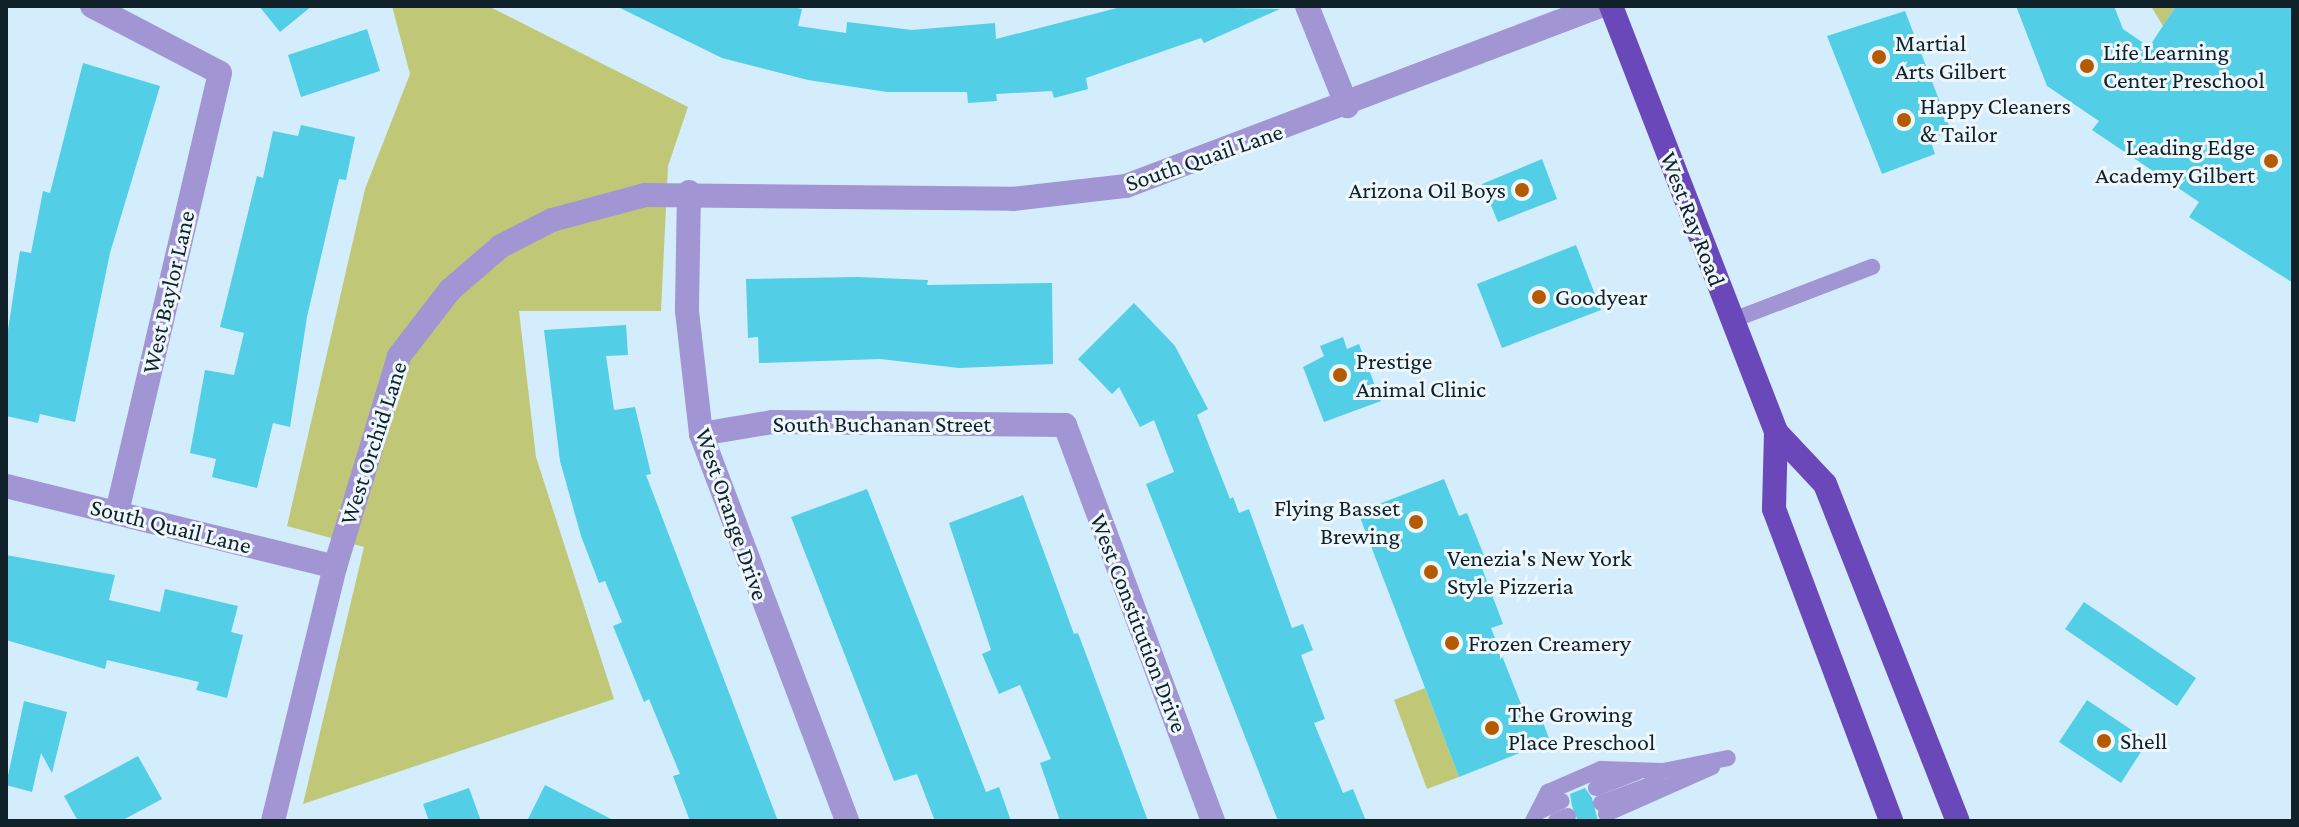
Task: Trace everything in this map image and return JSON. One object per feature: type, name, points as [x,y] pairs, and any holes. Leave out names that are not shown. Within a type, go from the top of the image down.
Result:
[{"type":"main road","name":"West Ray Road","points":[[1611,6],[1776,432],[1825,484],[1958,821]]},
{"type":"main road","name":"West Ray Road","points":[[1776,432],[1774,509],[1891,821]]},
{"type":"street","name":"West Baylor Lane","points":[[92,6],[220,73],[117,511]]},
{"type":"street","points":[[1307,6],[1347,106]]},
{"type":"street","name":"South Quail Lane","points":[[689,192],[1013,199],[1126,186],[1347,106],[1600,6]]},
{"type":"street","name":"West Orange Drive","points":[[689,192],[687,311],[701,434],[847,821]]},
{"type":"street","name":"West Orchid Lane","points":[[273,821],[335,567],[399,356],[450,290],[501,246],[552,220],[604,202],[689,192]]},
{"type":"street","name":"South Buchanan Street","points":[[701,434],[773,422],[1065,425]]},
{"type":"street","name":"West Constitution Drive","points":[[1065,425],[1213,821]]},
{"type":"street","name":"South Quail Lane","points":[[6,486],[335,567]]},
{"type":"lane","points":[[1733,320],[1872,267]]},
{"type":"lane","points":[[1536,816],[1548,792],[1601,769],[1663,771],[1728,758]]},
{"type":"lane","points":[[1605,807],[1673,799],[1728,758]]},
{"type":"lane","points":[[1605,807],[1728,758]]},
{"type":"lane","points":[[1605,807],[1646,769]]},
{"type":"lane","points":[[1536,816],[1562,813]]},
{"type":"green space","points":[[392,6],[488,6],[688,107],[668,166],[661,311],[519,311],[536,457],[614,699],[303,804],[364,547],[287,526],[365,189],[410,74]]},
{"type":"green space","points":[[2151,6],[2176,6],[2163,26]]},
{"type":"green space","points":[[1425,688],[1459,777],[1427,789],[1394,700]]},
{"type":"building","points":[[259,6],[312,6],[280,32]]},
{"type":"building","points":[[616,6],[788,6],[802,9],[798,26],[846,33],[847,22],[912,30],[995,23],[996,39],[1125,6],[1280,9],[1204,43],[1201,38],[1086,78],[1088,89],[1054,98],[1052,91],[996,94],[997,101],[968,103],[967,92],[887,92],[808,80],[722,58]]},
{"type":"building","points":[[2016,6],[2114,6],[2123,29],[2149,47],[2176,6],[2293,6],[2293,283],[2189,217],[2199,202],[2092,130],[2099,121],[2047,86]]},
{"type":"building","points":[[1905,11],[1951,131],[1930,139],[1935,154],[1882,174],[1827,36]]},
{"type":"building","points":[[367,29],[380,71],[301,97],[288,55]]},
{"type":"building","points":[[83,63],[160,86],[110,253],[75,422],[40,414],[38,423],[6,416],[6,343],[20,251],[31,253],[43,191],[50,193]]},
{"type":"building","points":[[301,125],[355,137],[346,180],[339,179],[307,317],[290,427],[273,423],[257,488],[212,477],[216,459],[190,453],[205,370],[234,375],[244,333],[220,327],[257,176],[263,178],[273,131],[298,136]]},
{"type":"building","name":"Arizona Oil Boys","points":[[1542,159],[1557,199],[1498,222],[1482,184]]},
{"type":"building","name":"Goodyear","points":[[1576,245],[1601,310],[1502,348],[1477,284]]},
{"type":"building","points":[[857,277],[928,280],[927,285],[1052,283],[1053,364],[959,368],[880,359],[759,363],[758,337],[748,338],[746,279]]},
{"type":"building","points":[[1134,303],[1175,346],[1208,409],[1197,415],[1230,499],[1233,497],[1239,513],[1249,509],[1292,628],[1303,624],[1313,650],[1301,655],[1325,719],[1314,723],[1343,793],[1353,789],[1366,821],[1278,821],[1146,484],[1174,472],[1154,420],[1140,427],[1119,387],[1112,394],[1078,359]]},
{"type":"building","points":[[626,325],[628,355],[606,356],[614,410],[635,407],[651,474],[646,475],[778,821],[690,821],[673,776],[680,774],[649,699],[644,702],[613,626],[622,622],[605,581],[599,583],[581,536],[560,461],[544,330]]},
{"type":"building","name":"Prestige Animal Clinic","points":[[1343,337],[1347,349],[1359,344],[1381,401],[1324,422],[1303,367],[1324,356],[1320,346]]},
{"type":"building","points":[[1444,479],[1459,516],[1467,513],[1485,558],[1479,560],[1503,624],[1491,628],[1525,714],[1538,709],[1550,741],[1459,777],[1358,512]]},
{"type":"building","points":[[867,489],[986,792],[999,787],[1011,821],[935,821],[917,774],[894,781],[791,517]]},
{"type":"building","points":[[1023,495],[1148,821],[1060,821],[1040,763],[1051,759],[1020,685],[999,694],[982,654],[991,650],[949,523]]},
{"type":"building","points":[[6,555],[115,575],[109,600],[160,612],[165,589],[238,606],[231,632],[243,635],[227,698],[196,690],[199,682],[107,660],[105,669],[6,640]]},
{"type":"building","name":"Shell","points":[[2084,602],[2196,678],[2177,706],[2065,629]]},
{"type":"building","name":"Shell","points":[[2087,700],[2148,741],[2121,783],[2059,742]]},
{"type":"building","points":[[24,701],[67,712],[52,773],[41,753],[32,792],[6,785]]},
{"type":"building","points":[[138,756],[162,799],[121,821],[78,821],[64,796]]},
{"type":"building","points":[[545,785],[615,821],[527,821]]},
{"type":"building","points":[[469,788],[481,821],[429,821],[423,804]]},
{"type":"building","points":[[1585,788],[1592,798],[1598,821],[1578,821],[1572,806],[1570,794]]},
{"type":"place","name":"Martial Arts Gilbert","points":[[1879,57]]},
{"type":"place","name":"Life Learning Center Preschool","points":[[2087,66]]},
{"type":"place","name":"Happy Cleaners & Tailor","points":[[1904,120]]},
{"type":"place","name":"Leading Edge Academy Gilbert","points":[[2271,161]]},
{"type":"place","name":"Arizona Oil Boys","points":[[1522,190]]},
{"type":"place","name":"Goodyear","points":[[1539,297]]},
{"type":"place","name":"Prestige Animal Clinic","points":[[1340,375]]},
{"type":"place","name":"Flying Basset Brewing","points":[[1416,522]]},
{"type":"place","name":"Venezia's New York Style Pizzeria","points":[[1431,572]]},
{"type":"place","name":"Frozen Creamery","points":[[1452,643]]},
{"type":"place","name":"The Growing Place Preschool","points":[[1492,728]]},
{"type":"place","name":"Shell","points":[[2104,741]]}]
